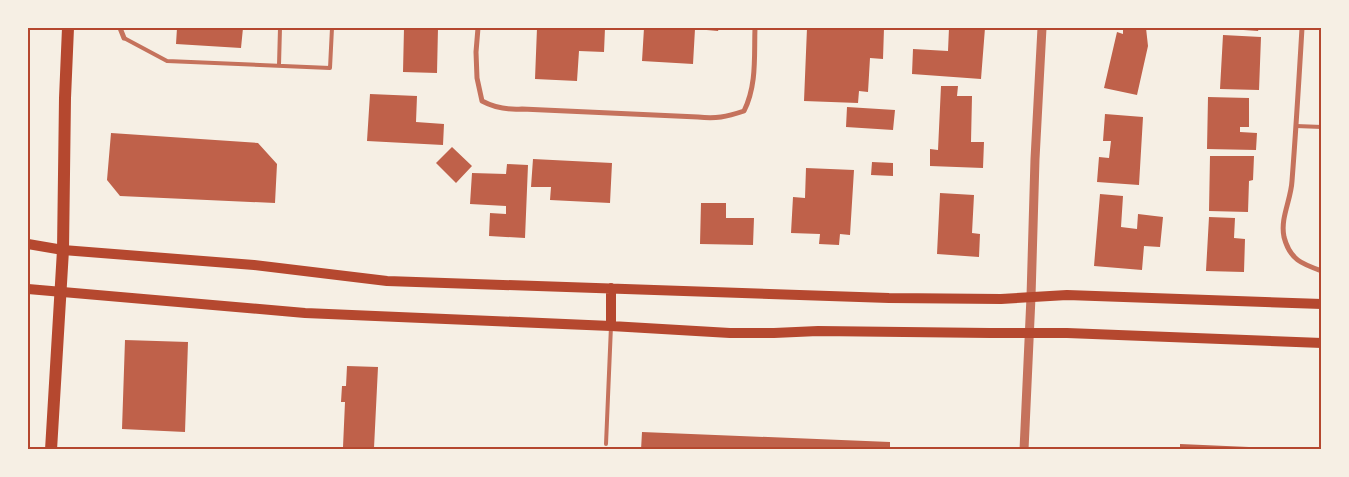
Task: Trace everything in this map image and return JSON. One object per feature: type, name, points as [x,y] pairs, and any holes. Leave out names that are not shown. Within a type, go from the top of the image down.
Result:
[{"type":"main road","points":[[51,450],[63,250],[68,28]]},
{"type":"main road","points":[[28,244],[63,250],[254,265],[387,281],[889,298],[1001,299],[1067,296],[1322,304]]},
{"type":"main road","points":[[611,288],[611,326]]},
{"type":"main road","points":[[28,289],[305,313],[730,333],[818,330],[1067,333],[1322,343]]},
{"type":"street","points":[[120,28],[124,38]]},
{"type":"street","points":[[478,28],[476,52],[477,78],[482,101],[491,106],[508,110],[532,109],[711,119],[724,118],[744,111],[752,90],[756,28]]},
{"type":"street","points":[[1024,450],[1042,28]]},
{"type":"street","points":[[1302,28],[1292,184],[1284,213],[1284,237],[1293,257],[1308,266],[1322,271]]},
{"type":"lane","points":[[279,65],[280,28]]},
{"type":"lane","points":[[124,38],[167,60],[330,68],[332,28]]},
{"type":"lane","points":[[1296,126],[1322,127]]},
{"type":"lane","points":[[606,444],[611,326]]},
{"type":"building","points":[[177,28],[243,28],[241,48],[176,44]]},
{"type":"building","points":[[404,28],[438,28],[437,73],[403,72]]},
{"type":"building","points":[[537,28],[605,28],[604,52],[579,51],[577,81],[535,79]]},
{"type":"building","points":[[644,28],[719,28],[718,31],[695,29],[693,64],[642,61]]},
{"type":"building","points":[[807,28],[884,28],[883,59],[870,58],[868,92],[859,91],[858,103],[804,101]]},
{"type":"building","points":[[949,28],[985,28],[981,79],[912,74],[913,49],[948,51]]},
{"type":"building","points":[[1123,28],[1146,28],[1148,46],[1137,95],[1104,88],[1117,32],[1123,34]]},
{"type":"building","points":[[1229,28],[1259,28],[1258,31]]},
{"type":"building","points":[[1223,35],[1261,37],[1259,90],[1220,89]]},
{"type":"building","points":[[941,86],[958,86],[957,96],[972,96],[971,142],[984,142],[983,168],[930,166],[930,149],[938,150]]},
{"type":"building","points":[[370,94],[417,96],[416,122],[444,124],[443,145],[367,141]]},
{"type":"building","points":[[1208,97],[1249,98],[1249,127],[1240,127],[1240,132],[1257,133],[1256,150],[1207,149]]},
{"type":"building","points":[[847,107],[895,110],[893,130],[846,127]]},
{"type":"building","points":[[1105,114],[1143,117],[1139,185],[1097,182],[1099,157],[1109,158],[1111,141],[1103,141]]},
{"type":"building","points":[[111,133],[258,143],[277,164],[275,203],[120,196],[107,180]]},
{"type":"building","points":[[452,147],[472,166],[456,183],[436,163]]},
{"type":"building","points":[[1210,156],[1254,156],[1253,180],[1249,181],[1248,212],[1209,211]]},
{"type":"building","points":[[533,159],[612,163],[610,203],[550,200],[551,187],[531,187]]},
{"type":"building","points":[[872,162],[893,163],[893,176],[871,175]]},
{"type":"building","points":[[507,164],[528,165],[525,238],[489,236],[490,213],[506,214],[506,206],[470,204],[472,173],[506,174]]},
{"type":"building","points":[[806,168],[854,170],[850,235],[840,234],[839,245],[819,244],[820,234],[791,233],[793,197],[805,198]]},
{"type":"building","points":[[940,193],[974,195],[972,233],[980,234],[979,257],[937,254]]},
{"type":"building","points":[[1100,194],[1123,196],[1121,227],[1137,229],[1138,214],[1163,217],[1160,247],[1144,246],[1142,270],[1094,266]]},
{"type":"building","points":[[701,203],[726,203],[726,218],[754,218],[753,245],[700,244]]},
{"type":"building","points":[[1209,217],[1235,218],[1234,238],[1245,239],[1244,272],[1206,271]]},
{"type":"building","points":[[125,340],[188,342],[185,432],[122,429]]},
{"type":"building","points":[[347,366],[378,367],[374,448],[353,450],[353,447],[343,447],[345,402],[341,402],[342,386],[346,386]]},
{"type":"building","points":[[642,432],[890,442],[890,450],[641,450]]},
{"type":"building","points":[[1180,444],[1272,448],[1272,450],[1180,450]]}]
